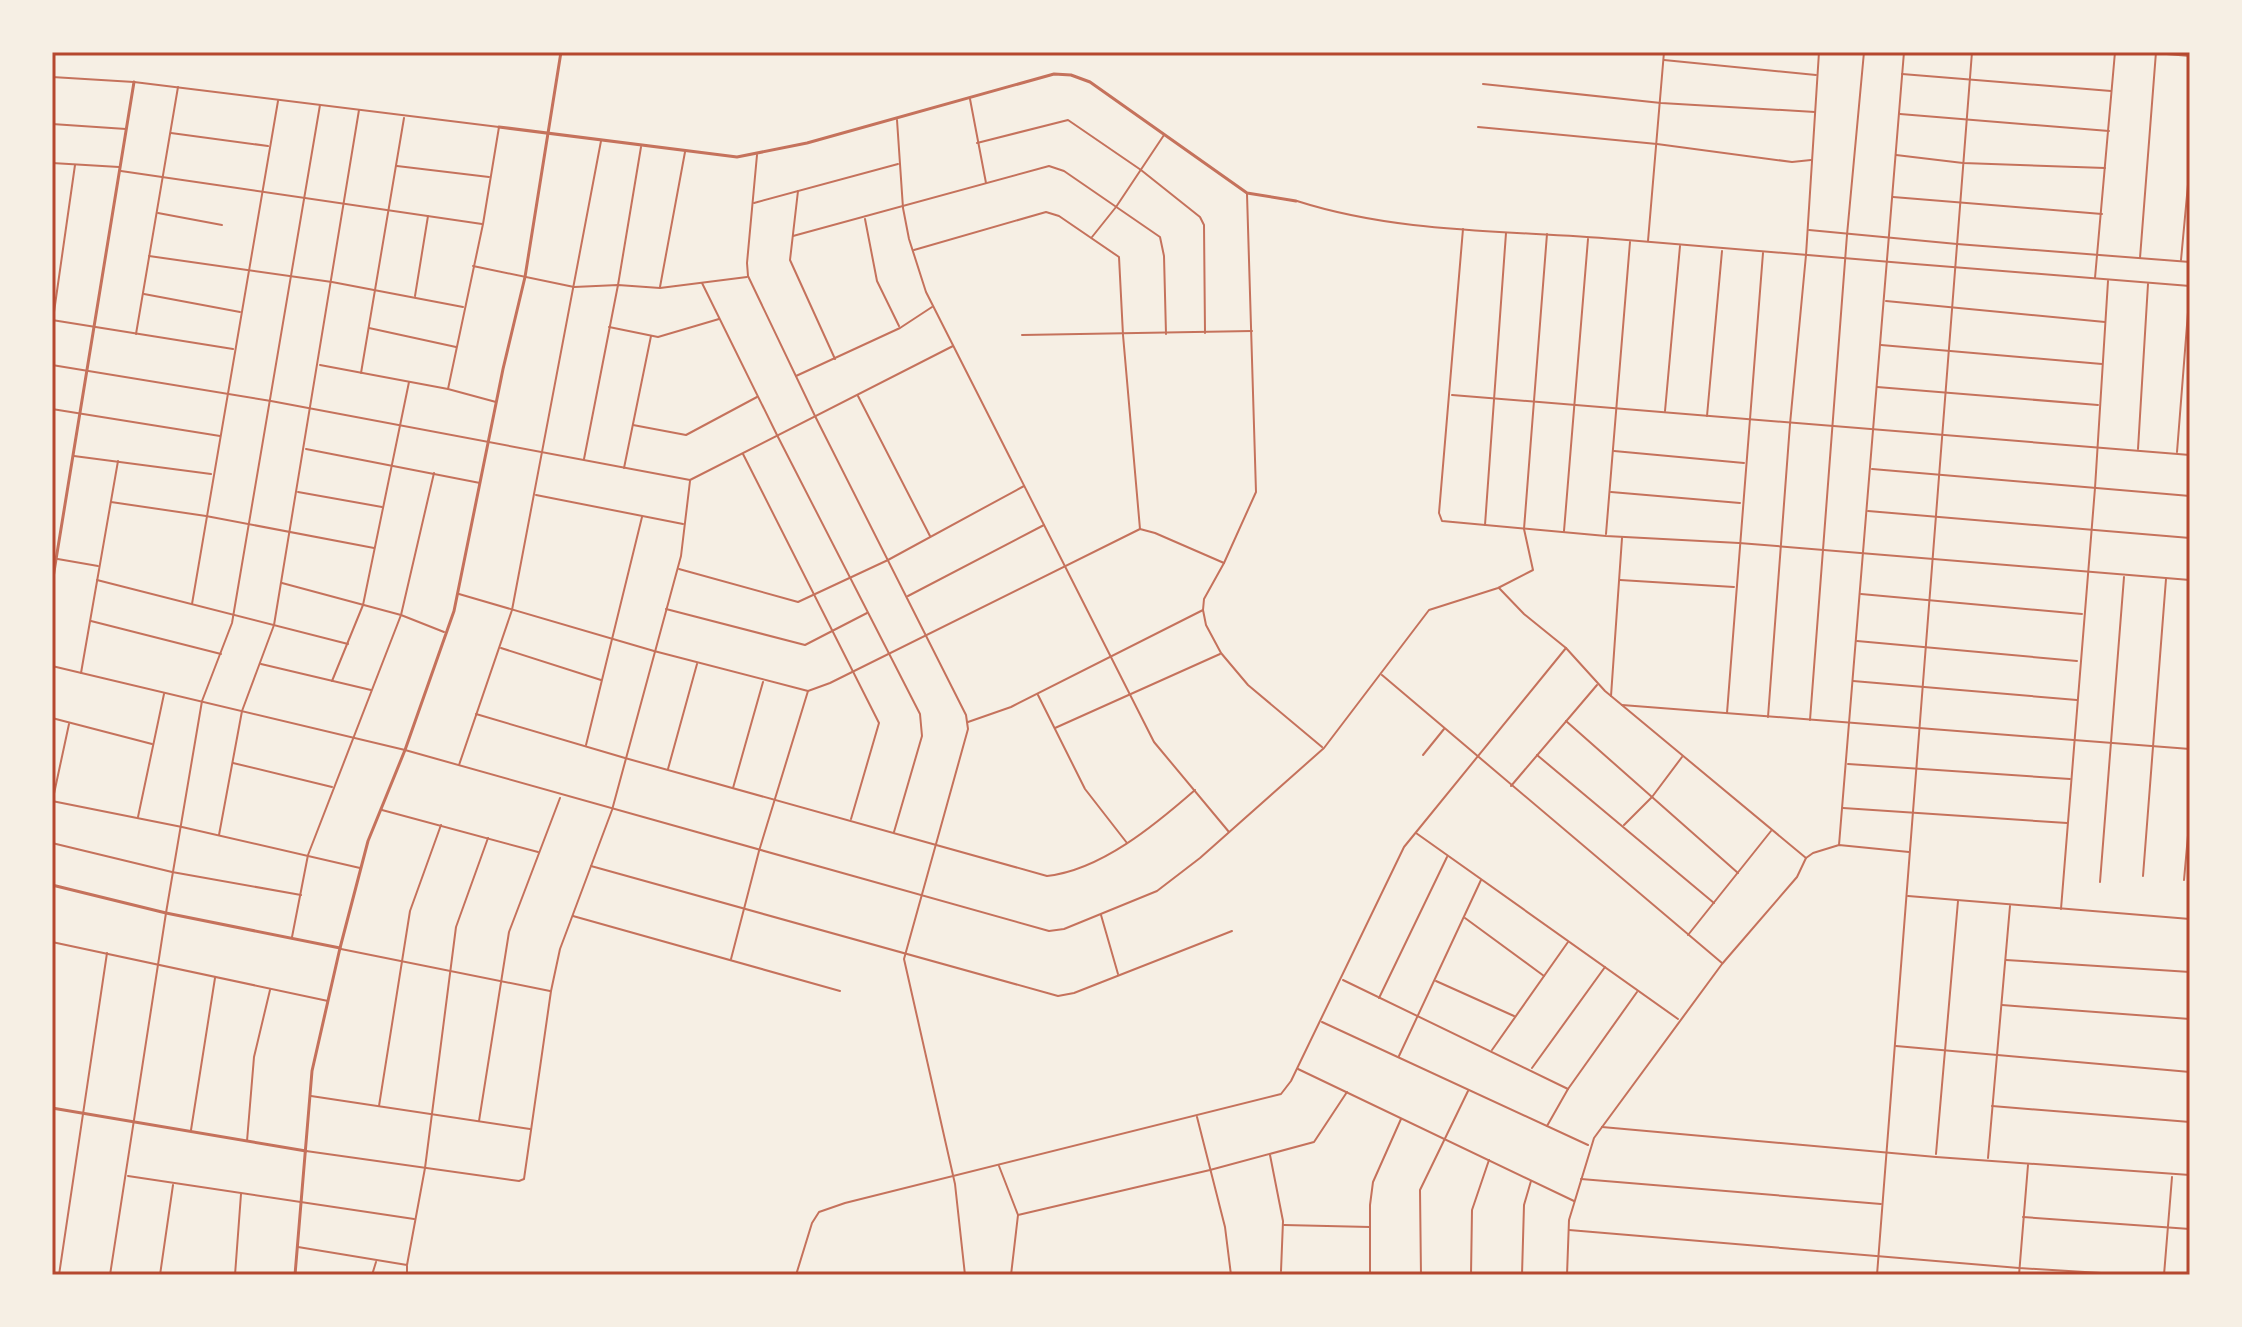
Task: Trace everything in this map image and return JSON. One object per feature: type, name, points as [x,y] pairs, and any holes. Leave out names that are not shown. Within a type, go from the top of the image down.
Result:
[{"type":"street","points":[[295,1275],[312,1071],[360,868],[405,750],[457,593],[525,277],[561,52]]},
{"type":"street","points":[[1648,242],[1664,52]]},
{"type":"street","points":[[1768,717],[1808,229],[1819,52]]},
{"type":"street","points":[[1810,720],[1864,52]]},
{"type":"street","points":[[1839,845],[1904,52]]},
{"type":"street","points":[[1877,1275],[1972,52]]},
{"type":"street","points":[[2095,279],[2115,52]]},
{"type":"street","points":[[2143,52],[2190,56]]},
{"type":"street","points":[[2140,258],[2156,52]]},
{"type":"street","points":[[1664,60],[1818,75]]},
{"type":"street","points":[[52,77],[178,87],[737,157],[896,119],[1054,74],[1071,75],[1090,82],[1247,193],[1296,201],[1338,214],[1408,226],[1630,240],[2190,286],[2177,454]]},
{"type":"street","points":[[1902,74],[2112,91]]},
{"type":"street","points":[[52,584],[134,82]]},
{"type":"street","points":[[1483,84],[1661,103],[1815,112]]},
{"type":"street","points":[[136,334],[178,87]]},
{"type":"street","points":[[970,97],[986,184]]},
{"type":"street","points":[[192,604],[278,99]]},
{"type":"street","points":[[110,1275],[172,872],[202,701],[233,614],[320,105]]},
{"type":"street","points":[[219,835],[242,711],[274,625],[359,110]]},
{"type":"street","points":[[1899,114],[2109,131]]},
{"type":"street","points":[[361,373],[405,115]]},
{"type":"street","points":[[896,119],[903,208],[912,250],[934,307],[1154,742],[1229,832]]},
{"type":"street","points":[[977,143],[1068,120],[1141,170],[1200,217],[1204,225],[1205,333]]},
{"type":"street","points":[[52,124],[126,129]]},
{"type":"street","points":[[448,389],[483,224],[499,127]]},
{"type":"street","points":[[1478,127],[1657,144],[1792,162],[1812,160]]},
{"type":"street","points":[[170,133],[270,146]]},
{"type":"street","points":[[1091,238],[1116,207],[1164,135]]},
{"type":"street","points":[[458,766],[512,610],[601,140]]},
{"type":"street","points":[[584,461],[641,145]]},
{"type":"street","points":[[660,288],[685,151]]},
{"type":"street","points":[[757,154],[748,276],[966,715],[968,729],[904,959],[953,1176],[965,1275]]},
{"type":"street","points":[[1895,155],[1963,163],[2106,168]]},
{"type":"street","points":[[52,163],[120,169],[162,178],[483,224]]},
{"type":"street","points":[[2181,261],[2190,163]]},
{"type":"street","points":[[752,203],[898,164]]},
{"type":"street","points":[[75,165],[52,320],[234,349]]},
{"type":"street","points":[[395,166],[491,178]]},
{"type":"street","points":[[793,236],[1049,166],[1064,171],[1160,237],[1164,256],[1166,334]]},
{"type":"street","points":[[798,191],[790,260],[835,359]]},
{"type":"street","points":[[1247,193],[1256,492],[1204,599],[1203,610],[1206,625],[1221,653],[1248,685],[1324,748]]},
{"type":"street","points":[[1892,197],[2102,214]]},
{"type":"street","points":[[912,250],[1046,212],[1059,216],[1119,257],[1140,529]]},
{"type":"street","points":[[156,213],[222,225]]},
{"type":"street","points":[[415,297],[428,216]]},
{"type":"street","points":[[865,218],[877,281],[900,328]]},
{"type":"street","points":[[1463,229],[1440,519],[1445,522],[2190,580]]},
{"type":"street","points":[[1808,229],[1847,235],[2190,262]]},
{"type":"street","points":[[1485,525],[1506,232]]},
{"type":"street","points":[[52,666],[405,750],[1049,931],[1064,929],[1157,891],[1229,832],[1324,748],[1429,610],[1498,588],[1533,570],[1524,529],[1547,234]]},
{"type":"street","points":[[1564,532],[1588,237]]},
{"type":"street","points":[[1606,536],[1630,240]]},
{"type":"street","points":[[1665,413],[1680,245]]},
{"type":"street","points":[[1707,417],[1722,248]]},
{"type":"street","points":[[1727,713],[1763,252]]},
{"type":"street","points":[[149,256],[332,282],[464,307]]},
{"type":"street","points":[[473,266],[574,287],[618,285],[660,288],[748,276]]},
{"type":"street","points":[[52,279],[59,280]]},
{"type":"street","points":[[2061,909],[2095,488],[2108,280]]},
{"type":"street","points":[[702,283],[920,714],[923,727],[894,834]]},
{"type":"street","points":[[2137,451],[2148,283]]},
{"type":"street","points":[[143,294],[241,312]]},
{"type":"street","points":[[1884,301],[2105,322]]},
{"type":"street","points":[[796,376],[900,328],[934,307]]},
{"type":"street","points":[[609,326],[658,337],[720,319]]},
{"type":"street","points":[[368,328],[456,347]]},
{"type":"street","points":[[1022,335],[1252,331]]},
{"type":"street","points":[[624,468],[651,336]]},
{"type":"street","points":[[1880,345],[2102,364]]},
{"type":"street","points":[[52,365],[271,401],[690,480],[953,346]]},
{"type":"street","points":[[318,365],[448,389],[496,402]]},
{"type":"street","points":[[332,681],[363,605],[409,382]]},
{"type":"street","points":[[1876,387],[2100,405]]},
{"type":"street","points":[[857,394],[930,537]]},
{"type":"street","points":[[1451,395],[2190,455]]},
{"type":"street","points":[[633,425],[686,435],[758,396]]},
{"type":"street","points":[[52,409],[220,436]]},
{"type":"street","points":[[304,449],[480,483]]},
{"type":"street","points":[[1613,451],[1745,463]]},
{"type":"street","points":[[742,453],[879,723],[851,822]]},
{"type":"street","points":[[73,456],[213,474]]},
{"type":"street","points":[[81,674],[118,461]]},
{"type":"street","points":[[1871,469],[2190,496]]},
{"type":"street","points":[[292,938],[308,855],[401,615],[434,473]]},
{"type":"street","points":[[52,1108],[306,1151],[519,1181],[526,1177],[551,991],[560,949],[612,810],[677,568],[690,480]]},
{"type":"street","points":[[677,568],[798,602],[888,560],[1025,485]]},
{"type":"street","points":[[297,491],[384,508]]},
{"type":"street","points":[[1610,492],[1742,503]]},
{"type":"street","points":[[535,494],[684,524]]},
{"type":"street","points":[[111,502],[206,516],[375,548]]},
{"type":"street","points":[[1866,510],[2190,538]]},
{"type":"street","points":[[585,747],[642,517]]},
{"type":"street","points":[[907,597],[1045,525]]},
{"type":"street","points":[[457,593],[654,651],[808,691],[1140,529],[1224,563]]},
{"type":"street","points":[[1611,696],[1622,537]]},
{"type":"street","points":[[54,558],[100,566]]},
{"type":"street","points":[[2100,882],[2124,575]]},
{"type":"street","points":[[2143,876],[2166,579]]},
{"type":"street","points":[[97,580],[348,644]]},
{"type":"street","points":[[1619,580],[1736,587]]},
{"type":"street","points":[[281,582],[401,615],[446,633]]},
{"type":"street","points":[[1498,588],[1566,648],[1611,696],[1806,858]]},
{"type":"street","points":[[1860,594],[2084,615]]},
{"type":"street","points":[[666,608],[805,645],[868,612]]},
{"type":"street","points":[[967,722],[1011,707],[1203,610]]},
{"type":"street","points":[[90,621],[221,654]]},
{"type":"street","points":[[1856,641],[2080,661]]},
{"type":"street","points":[[499,647],[603,681]]},
{"type":"street","points":[[796,1275],[812,1223],[819,1212],[1281,1094],[1297,1069],[1342,979],[1404,847],[1566,648]]},
{"type":"street","points":[[1055,728],[1221,653]]},
{"type":"street","points":[[260,663],[371,690]]},
{"type":"street","points":[[667,770],[697,663]]},
{"type":"street","points":[[1381,674],[1722,964]]},
{"type":"street","points":[[733,789],[764,680]]},
{"type":"street","points":[[1852,681],[2077,700]]},
{"type":"street","points":[[1511,786],[1598,684]]},
{"type":"street","points":[[731,959],[759,851],[808,691]]},
{"type":"street","points":[[138,818],[164,692]]},
{"type":"street","points":[[1037,694],[1085,789],[1128,844]]},
{"type":"street","points":[[1622,705],[2190,749]]},
{"type":"street","points":[[476,714],[1047,876],[1064,874],[1128,844],[1195,790]]},
{"type":"street","points":[[52,718],[153,744]]},
{"type":"street","points":[[1566,721],[1738,873]]},
{"type":"street","points":[[69,723],[52,802],[182,827],[360,868]]},
{"type":"street","points":[[1423,755],[1444,729]]},
{"type":"street","points":[[1537,755],[1714,903]]},
{"type":"street","points":[[1622,827],[1652,797],[1683,756]]},
{"type":"street","points":[[232,763],[333,787]]},
{"type":"street","points":[[1846,763],[2071,779]]},
{"type":"street","points":[[479,1121],[509,932],[561,796]]},
{"type":"street","points":[[1842,808],[2067,823]]},
{"type":"street","points":[[381,810],[539,852]]},
{"type":"street","points":[[2184,880],[2190,813]]},
{"type":"street","points":[[379,1106],[410,911],[441,825]]},
{"type":"street","points":[[1688,935],[1772,830]]},
{"type":"street","points":[[1415,833],[1680,1020]]},
{"type":"street","points":[[407,1275],[433,1114],[456,927],[488,838]]},
{"type":"street","points":[[52,843],[172,872],[301,895]]},
{"type":"street","points":[[1567,1275],[1568,1230],[1590,1146],[1722,964],[1797,877],[1806,858],[1839,845],[1909,852]]},
{"type":"street","points":[[1379,998],[1447,856]]},
{"type":"street","points":[[590,865],[1058,996],[1074,993],[1232,931]]},
{"type":"street","points":[[1399,1057],[1481,880]]},
{"type":"street","points":[[52,885],[166,913],[551,991]]},
{"type":"street","points":[[1906,896],[2190,919]]},
{"type":"street","points":[[1936,1157],[1958,900]]},
{"type":"street","points":[[1988,1160],[2010,904]]},
{"type":"street","points":[[1100,914],[1119,976]]},
{"type":"street","points":[[572,916],[840,991]]},
{"type":"street","points":[[1464,917],[1544,976]]},
{"type":"street","points":[[1492,1050],[1569,941]]},
{"type":"street","points":[[52,942],[328,1001]]},
{"type":"street","points":[[59,1275],[107,953]]},
{"type":"street","points":[[2005,960],[2190,972]]},
{"type":"street","points":[[1531,1069],[1605,967]]},
{"type":"street","points":[[191,1132],[215,977]]},
{"type":"street","points":[[1342,979],[1568,1089]]},
{"type":"street","points":[[1434,981],[1515,1016]]},
{"type":"street","points":[[247,1142],[254,1057],[270,989]]},
{"type":"street","points":[[1546,1127],[1568,1089],[1638,991]]},
{"type":"street","points":[[2001,1005],[2190,1019]]},
{"type":"street","points":[[1320,1022],[1590,1146]]},
{"type":"street","points":[[1894,1045],[2190,1072]]},
{"type":"street","points":[[1297,1069],[1574,1201]]},
{"type":"street","points":[[1421,1275],[1420,1190],[1469,1091]]},
{"type":"street","points":[[1018,1215],[1314,1142],[1347,1092]]},
{"type":"street","points":[[310,1096],[532,1129]]},
{"type":"street","points":[[1992,1106],[2190,1122]]},
{"type":"street","points":[[1197,1116],[1225,1227],[1231,1274],[1359,1275]]},
{"type":"street","points":[[1370,1275],[1373,1182],[1401,1118]]},
{"type":"street","points":[[1602,1127],[1936,1157],[2190,1175]]},
{"type":"street","points":[[1269,1154],[1283,1225],[1281,1273]]},
{"type":"street","points":[[1471,1275],[1472,1210],[1489,1160]]},
{"type":"street","points":[[2019,1275],[2029,1163]]},
{"type":"street","points":[[998,1164],[1018,1215],[1011,1275]]},
{"type":"street","points":[[2164,1275],[2173,1174]]},
{"type":"street","points":[[126,1175],[416,1219]]},
{"type":"street","points":[[1581,1179],[1882,1204]]},
{"type":"street","points":[[1522,1275],[1524,1205],[1531,1180]]},
{"type":"street","points":[[160,1275],[173,1183]]},
{"type":"street","points":[[235,1275],[241,1194]]},
{"type":"street","points":[[2023,1217],[2190,1229]]},
{"type":"street","points":[[1283,1225],[1370,1227]]},
{"type":"street","points":[[1568,1230],[2134,1275]]},
{"type":"street","points":[[297,1247],[407,1265]]},
{"type":"street","points":[[372,1275],[376,1261]]}]
